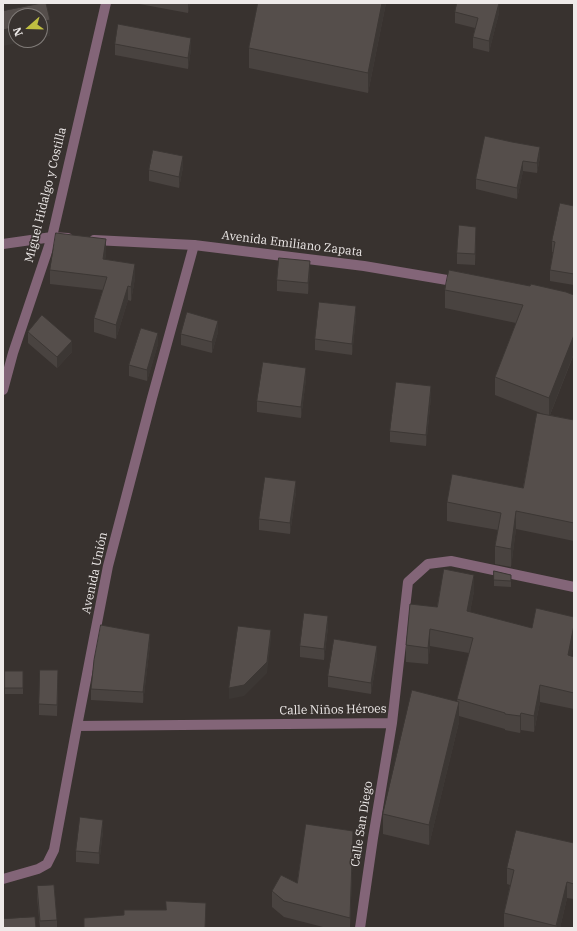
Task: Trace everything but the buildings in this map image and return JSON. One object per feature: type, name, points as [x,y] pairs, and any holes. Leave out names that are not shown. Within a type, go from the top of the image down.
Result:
[{"type":"street","name":"Miguel Hidalgo y Costilla","points":[[3,390],[13,353],[52,237],[106,3]]},
{"type":"street","name":"Avenida Emiliano Zapata","points":[[3,244],[52,237],[194,246],[364,266],[466,283]]},
{"type":"street","name":"Avenida Unión","points":[[3,879],[38,869],[47,864],[54,850],[108,566],[194,246]]},
{"type":"street","name":"Calle Niños Héroes","points":[[77,726],[392,723],[408,582],[428,564],[451,561],[574,587]]},
{"type":"street","name":"Calle San Diego","points":[[360,928],[392,723]]}]
